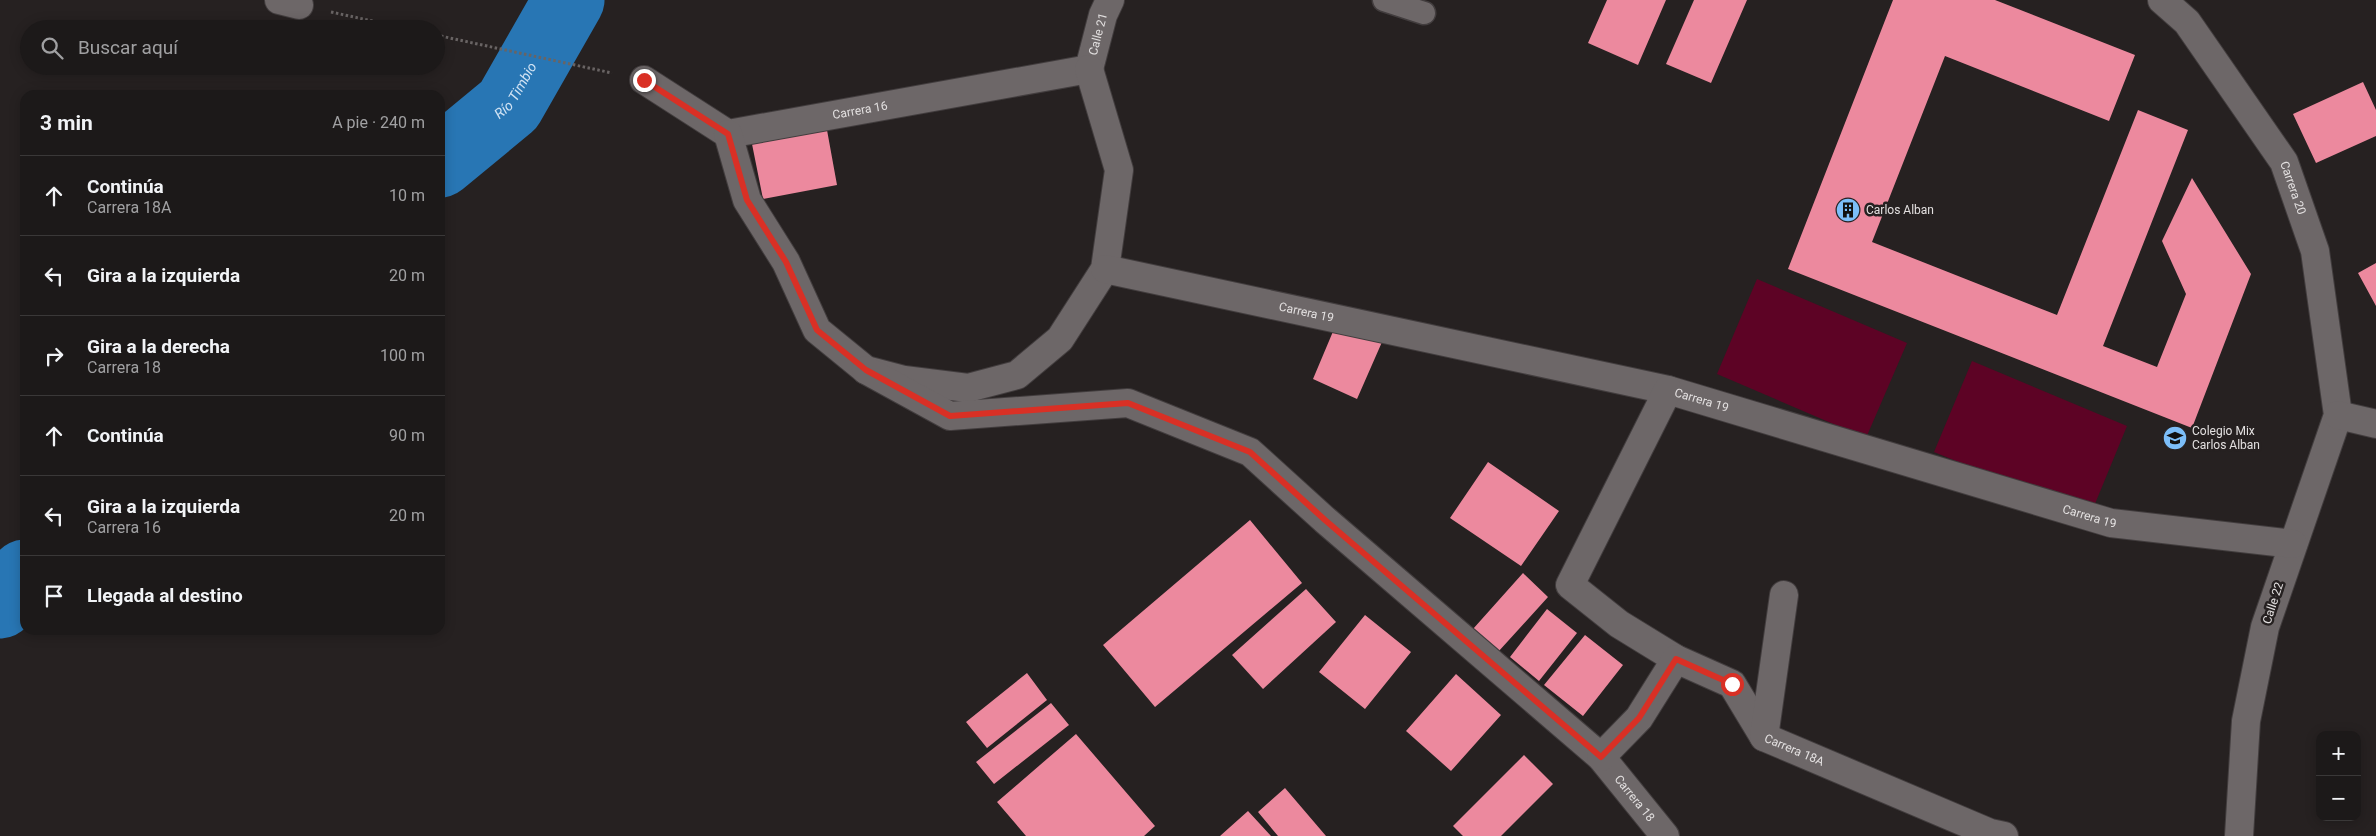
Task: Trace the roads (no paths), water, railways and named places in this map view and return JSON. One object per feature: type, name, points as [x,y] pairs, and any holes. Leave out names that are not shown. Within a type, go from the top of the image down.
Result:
[{"type":"street","name":"Calle 21","points":[[1089,69],[1103,15],[1110,0]]},
{"type":"street","name":"Carrera 20","points":[[2162,0],[2187,22],[2284,162],[2315,251],[2338,415]]},
{"type":"street","name":"Carrera 16","points":[[728,134],[1089,69]]},
{"type":"street","points":[[644,80],[728,134],[747,200],[786,262],[817,330],[866,370],[904,380],[968,388],[1017,375],[1060,339],[1105,269],[1119,170],[1089,69]]},
{"type":"street","name":"Carrera 19","points":[[1105,269],[1668,390],[2111,523],[2293,544]]},
{"type":"street","name":"Carrera 18","points":[[866,370],[950,416],[1128,403],[1250,452],[1325,520],[1601,757],[1665,836]]},
{"type":"street","name":"Carrera 18A","points":[[1668,390],[1570,585],[1619,624],[1676,659],[1732,684],[1764,737],[1990,833],[2004,836]]},
{"type":"street","points":[[2338,415],[2376,424]]},
{"type":"street","name":"Calle 22","points":[[2239,836],[2246,721],[2265,627],[2338,415]]},
{"type":"street","points":[[1764,737],[1784,595]]},
{"type":"street","points":[[1601,757],[1639,718],[1676,659]]},
{"type":"lane","points":[[1384,0],[1424,13]]},
{"type":"waterway","name":"Río Timbio","points":[[445,158],[509,105],[569,0]]},
{"type":"waterway","name":"Río Timbio","points":[[0,603],[20,581]]},
{"type":"place","name":"Carlos Alban","points":[[1848,210]]},
{"type":"place","name":"Colegio Mix Carlos Alban","points":[[2175,438]]}]
